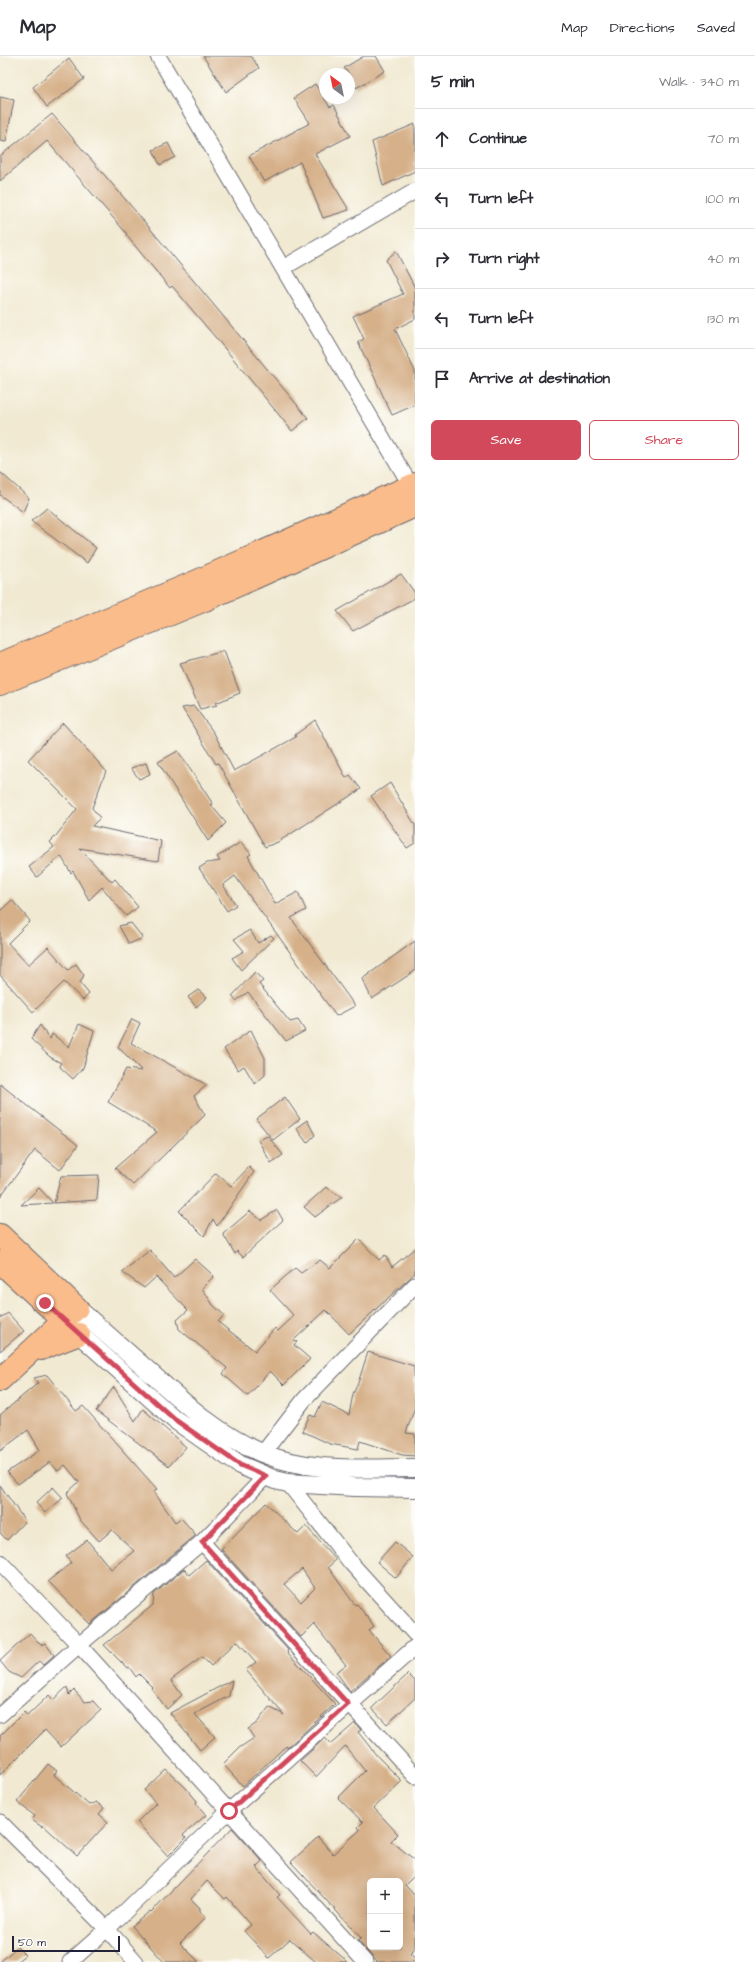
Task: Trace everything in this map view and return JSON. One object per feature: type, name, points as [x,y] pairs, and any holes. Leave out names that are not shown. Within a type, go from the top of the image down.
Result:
[{"type":"main road","points":[[0,664],[414,492]]},
{"type":"main road","points":[[0,684],[205,600],[414,492]]},
{"type":"main road","points":[[0,1234],[73,1321]]},
{"type":"main road","points":[[0,1262],[45,1303],[73,1321]]},
{"type":"main road","points":[[30,1353],[45,1303]]},
{"type":"main road","points":[[0,1380],[30,1353],[73,1321]]},
{"type":"street","points":[[158,56],[414,492]]},
{"type":"street","points":[[283,268],[415,191]]},
{"type":"street","points":[[263,1453],[304,1400],[415,1285]]},
{"type":"street","points":[[73,1321],[225,1434],[263,1453],[311,1465],[347,1468],[415,1468]]},
{"type":"street","points":[[73,1321],[174,1419],[240,1465],[288,1483],[355,1487],[415,1488]]},
{"type":"street","points":[[0,1714],[79,1645],[202,1542],[266,1476]]},
{"type":"street","points":[[288,1483],[351,1563],[415,1634]]},
{"type":"street","points":[[202,1542],[415,1776]]},
{"type":"street","points":[[0,1562],[79,1645],[365,1962]]},
{"type":"street","points":[[70,1962],[107,1929],[229,1811],[348,1704],[415,1647]]},
{"type":"street","points":[[0,1822],[107,1929],[136,1962]]},
{"type":"building","points":[[203,56],[251,56],[259,68],[226,92]]},
{"type":"building","points":[[364,56],[376,56],[385,71],[356,88],[355,68],[344,68]]},
{"type":"building","points":[[69,58],[84,79],[47,107],[33,87]]},
{"type":"building","points":[[315,84],[319,90],[319,104],[328,104],[330,107],[334,105],[350,136],[315,154],[349,210],[323,218],[300,162],[264,182],[249,156],[310,123],[294,98]]},
{"type":"building","points":[[0,97],[14,100],[6,142],[0,141]]},
{"type":"building","points":[[52,114],[143,220],[308,418],[292,431],[172,286],[170,288],[126,235],[127,234],[47,141],[0,181],[0,156]]},
{"type":"building","points":[[415,124],[415,171],[383,186],[372,142]]},
{"type":"building","points":[[168,143],[175,157],[160,165],[153,150]]},
{"type":"building","points":[[396,251],[415,288],[415,319],[395,329],[415,371],[415,405],[392,415],[358,342],[364,339],[353,316],[403,294],[386,260]]},
{"type":"building","points":[[0,472],[29,498],[23,512],[0,495]]},
{"type":"building","points":[[47,508],[96,548],[87,563],[31,521]]},
{"type":"building","points":[[401,574],[415,593],[415,598],[353,631],[337,611]]},
{"type":"building","points":[[224,651],[240,693],[216,703],[217,705],[200,709],[180,663]]},
{"type":"building","points":[[194,706],[214,733],[234,771],[296,737],[295,735],[315,720],[346,778],[350,775],[361,789],[278,842],[265,847],[218,763],[216,764],[182,708]]},
{"type":"building","points":[[63,723],[106,771],[92,808],[100,818],[92,826],[161,841],[158,861],[79,848],[112,882],[115,879],[138,907],[126,916],[102,887],[89,900],[73,871],[71,873],[61,856],[37,877],[29,867],[54,847],[50,842],[77,809],[28,760]]},
{"type":"building","points":[[178,751],[213,804],[211,805],[226,823],[208,841],[158,762]]},
{"type":"building","points":[[146,763],[150,774],[139,779],[131,768]]},
{"type":"building","points":[[390,783],[415,825],[415,843],[407,848],[371,796]]},
{"type":"building","points":[[241,842],[251,854],[248,856],[275,904],[298,892],[306,910],[291,918],[355,1006],[336,1016],[235,876],[223,885],[236,905],[227,911],[199,868],[207,863],[220,861],[217,857]]},
{"type":"building","points":[[12,900],[30,921],[8,943],[28,965],[48,947],[68,970],[76,964],[84,975],[80,983],[89,994],[83,1000],[64,982],[33,1012],[0,975],[0,911]]},
{"type":"building","points":[[131,923],[143,938],[129,944],[119,926]]},
{"type":"building","points":[[250,930],[258,943],[271,935],[274,938],[241,970],[232,958],[244,951],[234,939]]},
{"type":"building","points":[[415,941],[415,971],[372,999],[362,979]]},
{"type":"building","points":[[255,972],[263,981],[259,984],[290,1022],[298,1020],[305,1031],[286,1041],[248,992],[236,1001],[232,996]]},
{"type":"building","points":[[198,990],[207,997],[196,1007],[188,997]]},
{"type":"building","points":[[132,1019],[140,1023],[131,1043],[207,1085],[194,1096],[205,1115],[133,1185],[115,1168],[157,1132],[108,1102],[126,1069],[142,1071],[118,1047]]},
{"type":"building","points":[[79,1024],[94,1031],[83,1068],[73,1079],[60,1067],[61,1063],[50,1057],[31,1039],[40,1025],[50,1039],[52,1034],[69,1047]]},
{"type":"building","points":[[251,1030],[265,1058],[265,1075],[255,1084],[244,1066],[238,1070],[224,1049]]},
{"type":"building","points":[[0,1084],[78,1145],[60,1170],[35,1150],[0,1197]]},
{"type":"building","points":[[285,1097],[300,1119],[273,1140],[256,1119]]},
{"type":"building","points":[[307,1120],[315,1135],[307,1143],[296,1128]]},
{"type":"building","points":[[268,1136],[283,1155],[271,1163],[258,1140]]},
{"type":"building","points":[[249,1167],[254,1172],[217,1226],[213,1219],[204,1236],[179,1211],[216,1173],[231,1186]]},
{"type":"building","points":[[99,1175],[97,1200],[54,1203],[61,1176]]},
{"type":"building","points":[[326,1187],[342,1197],[315,1217],[304,1207]]},
{"type":"building","points":[[39,1188],[53,1203],[21,1205]]},
{"type":"building","points":[[277,1210],[283,1220],[243,1257],[237,1251],[235,1254],[223,1234],[250,1211],[261,1220]]},
{"type":"building","points":[[359,1239],[379,1260],[385,1255],[392,1267],[415,1248],[415,1273],[349,1334],[326,1310],[294,1340],[297,1342],[294,1345],[310,1359],[284,1385],[270,1371],[248,1396],[223,1374],[227,1368],[179,1329],[177,1320],[188,1310],[156,1277],[144,1288],[122,1272],[150,1250],[174,1278],[195,1259],[214,1276],[202,1288],[213,1305],[224,1315],[218,1322],[255,1351],[275,1328],[278,1331],[294,1316],[270,1290],[295,1268],[301,1273],[320,1260],[330,1268]]},
{"type":"building","points":[[8,1313],[24,1331],[0,1351],[0,1318]]},
{"type":"building","points":[[368,1352],[414,1366],[415,1407],[406,1433],[415,1434],[415,1456],[402,1455],[360,1441],[358,1449],[330,1444],[302,1431],[310,1415],[315,1417],[322,1402],[349,1415],[353,1394]]},
{"type":"building","points":[[47,1375],[76,1411],[83,1406],[157,1489],[154,1492],[175,1522],[181,1518],[196,1535],[90,1624],[48,1581],[71,1563],[66,1556],[87,1540],[111,1569],[134,1551],[112,1530],[99,1541],[80,1520],[67,1493],[79,1482],[65,1465],[58,1471],[50,1462],[18,1484],[7,1472],[40,1450],[28,1430],[0,1451],[0,1415],[38,1383],[34,1378]]},
{"type":"building","points":[[114,1387],[135,1421],[143,1409],[186,1447],[169,1466],[96,1411]]},
{"type":"building","points":[[0,1485],[25,1521],[7,1540],[0,1533]]},
{"type":"building","points":[[53,1487],[63,1498],[45,1513],[36,1503]]},
{"type":"building","points":[[266,1503],[298,1534],[306,1526],[336,1560],[328,1567],[355,1605],[357,1604],[374,1626],[369,1630],[391,1656],[350,1691],[336,1672],[346,1665],[314,1624],[301,1637],[221,1549]],"holes":[[[302,1569],[315,1588],[301,1602],[284,1584]]]},
{"type":"building","points":[[395,1542],[413,1557],[396,1578],[377,1562]]},
{"type":"building","points":[[206,1560],[335,1704],[287,1748],[286,1746],[243,1786],[223,1764],[239,1748],[254,1738],[248,1729],[257,1723],[269,1707],[284,1715],[246,1670],[256,1662],[237,1641],[211,1666],[202,1657],[171,1680],[182,1695],[167,1709],[151,1688],[152,1687],[139,1674],[136,1677],[129,1667],[127,1668],[104,1645],[153,1605],[154,1594],[184,1569],[189,1575]]},
{"type":"building","points":[[30,1633],[41,1645],[45,1643],[54,1655],[43,1665],[39,1661],[21,1678],[9,1672],[0,1661]]},
{"type":"building","points":[[408,1674],[415,1681],[415,1698],[387,1724],[372,1708]]},
{"type":"building","points":[[232,1680],[229,1696],[195,1714],[215,1737],[200,1750],[170,1713]]},
{"type":"building","points":[[67,1687],[69,1695],[74,1690],[85,1702],[93,1701],[101,1710],[61,1747],[45,1730],[0,1775],[0,1736],[24,1712],[27,1716],[49,1695],[53,1700]]},
{"type":"building","points":[[355,1723],[361,1730],[358,1732],[377,1756],[402,1781],[374,1808],[398,1834],[391,1841],[415,1860],[415,1875],[405,1885],[415,1896],[415,1949],[410,1954],[415,1958],[415,1962],[377,1962],[358,1941],[361,1938],[291,1862],[318,1837],[333,1854],[360,1830],[358,1827],[363,1822],[338,1798],[365,1771],[345,1746],[316,1777],[300,1761],[325,1738],[331,1744]]},
{"type":"building","points":[[48,1764],[57,1771],[54,1775],[89,1805],[96,1802],[104,1808],[99,1814],[108,1822],[77,1856],[43,1825],[42,1827],[32,1820],[35,1816],[17,1802]]},
{"type":"building","points":[[166,1769],[186,1788],[206,1815],[183,1835],[186,1838],[168,1856],[137,1822],[156,1803],[144,1790]]},
{"type":"building","points":[[232,1828],[262,1861],[256,1867],[280,1895],[277,1897],[311,1934],[313,1932],[348,1962],[316,1962],[290,1939],[269,1958],[244,1931],[251,1925],[227,1897],[225,1899],[207,1881],[191,1899],[200,1908],[200,1912],[206,1917],[180,1943],[199,1962],[164,1962],[132,1926],[150,1911],[151,1912]]},
{"type":"building","points":[[17,1947],[25,1955],[16,1962],[0,1962]]},
{"type":"route","points":[[45,1303],[174,1419],[217,1451],[240,1465],[266,1476],[202,1542],[348,1704],[229,1811]]}]
